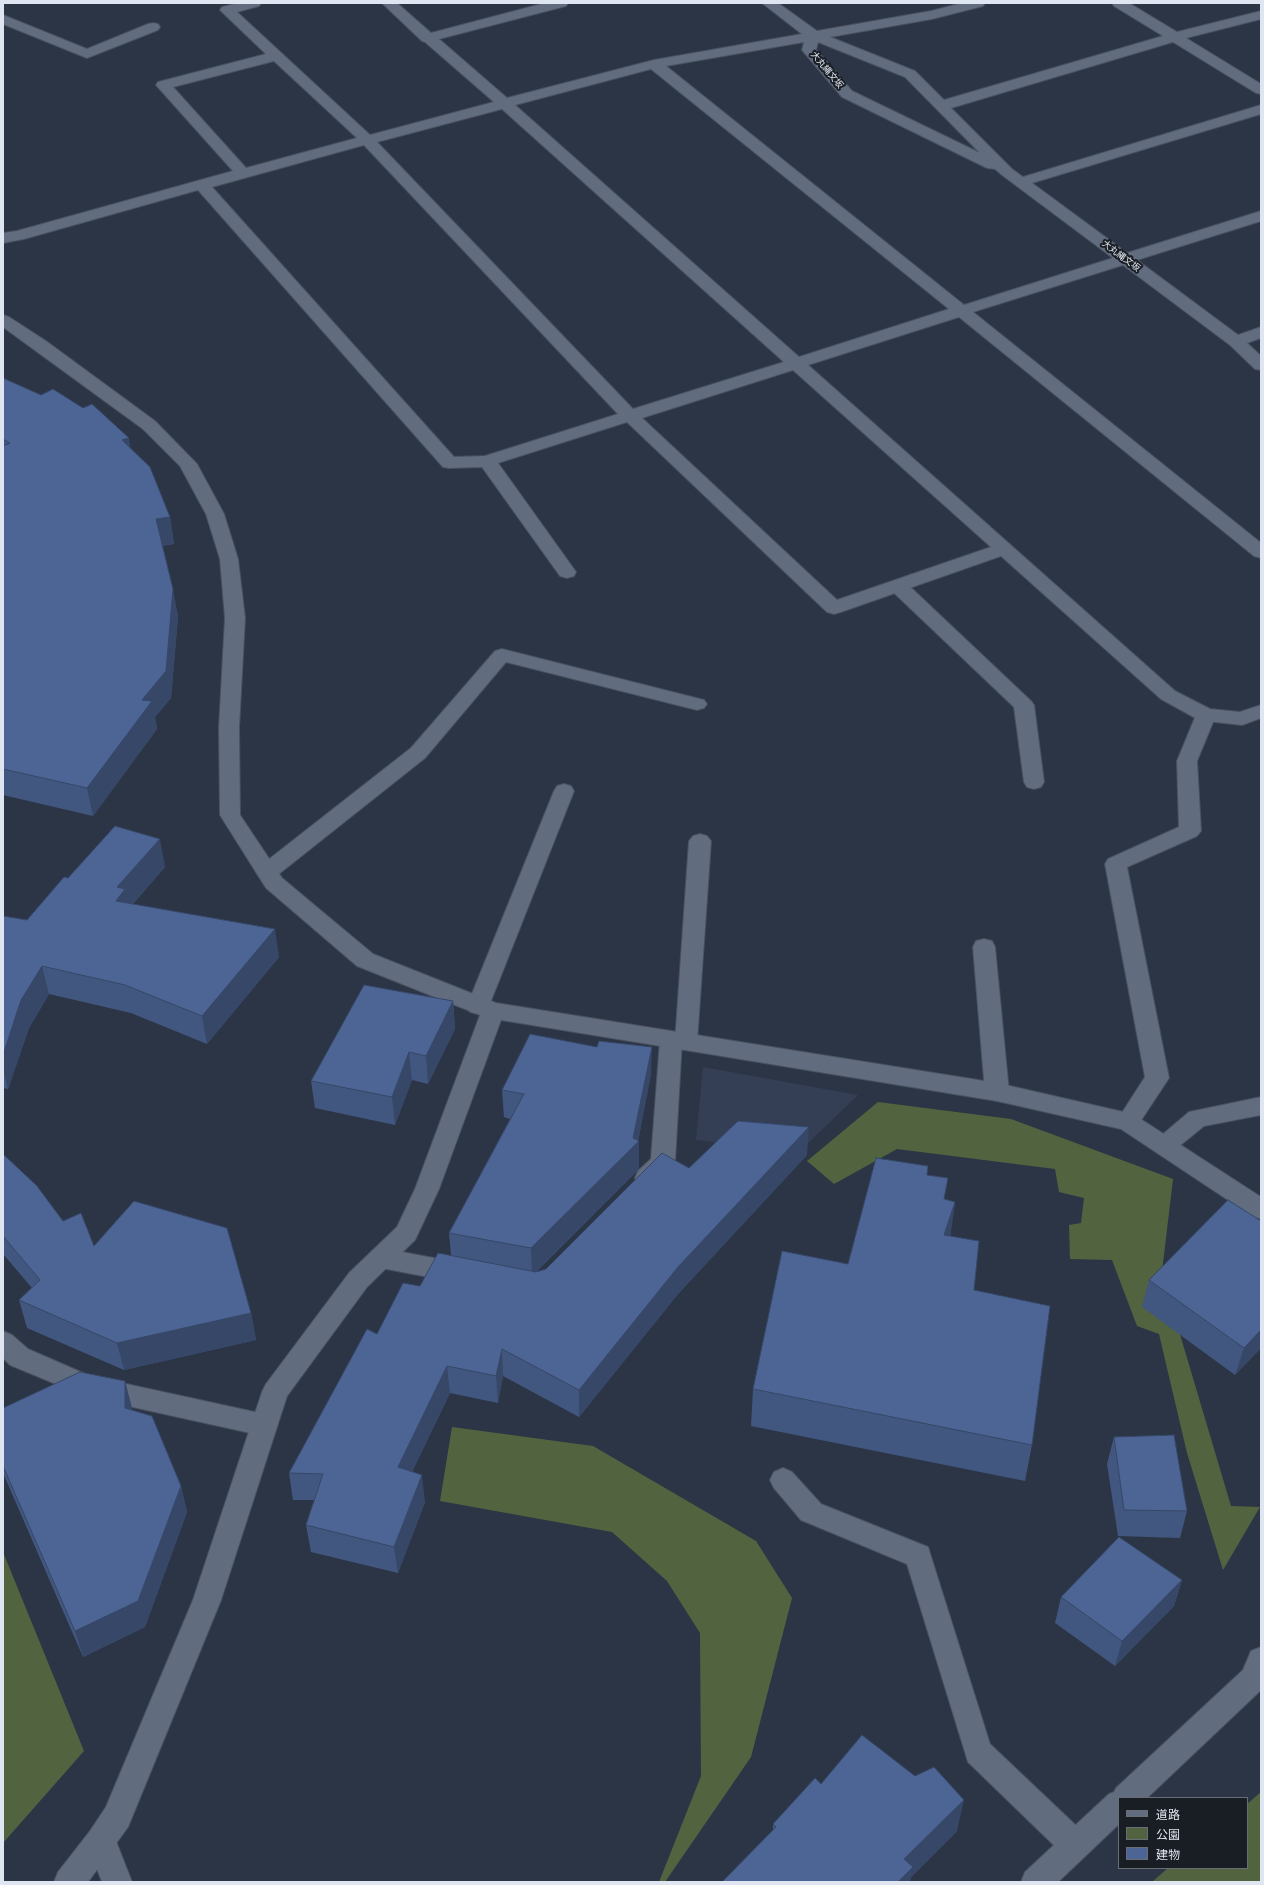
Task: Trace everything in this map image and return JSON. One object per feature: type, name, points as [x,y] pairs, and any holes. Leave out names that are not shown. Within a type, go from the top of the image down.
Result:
[{"type":"street","points":[[254,3],[227,10],[367,140],[630,416],[834,608],[1004,549]]},
{"type":"street","points":[[389,3],[427,38],[505,104],[1168,694],[1206,715],[1242,719],[1261,711]]},
{"type":"street","points":[[427,38],[562,3]]},
{"type":"street","name":"大丸縄文坂","points":[[769,3],[813,35],[910,74],[1007,172],[1236,341],[1261,365]]},
{"type":"street","points":[[3,238],[18,236],[243,173],[654,64],[932,15],[978,3]]},
{"type":"street","points":[[1119,3],[1261,90]]},
{"type":"street","points":[[941,106],[1175,37],[1261,15]]},
{"type":"street","points":[[3,19],[87,54],[153,26]]},
{"type":"street","name":"大丸縄文坂","points":[[813,35],[809,50],[847,94],[1007,172]]},
{"type":"street","points":[[243,173],[164,85],[276,56]]},
{"type":"street","points":[[654,64],[1261,552]]},
{"type":"street","points":[[1021,182],[1261,109]]},
{"type":"street","points":[[202,185],[449,463],[487,461],[1261,216]]},
{"type":"street","points":[[3,320],[40,345],[149,425],[188,464],[215,514],[229,559],[235,618],[229,728],[230,815],[274,883],[365,960],[485,1008],[678,1041],[997,1092],[1128,1122],[1261,1209]]},
{"type":"street","points":[[1236,341],[1261,332]]},
{"type":"street","name":"大丸縄文坂","points":[[1236,341],[1261,354]]},
{"type":"street","points":[[487,461],[568,572]]},
{"type":"street","points":[[898,586],[1024,705],[1034,782]]},
{"type":"street","points":[[267,872],[418,753],[502,655],[697,704]]},
{"type":"street","points":[[1128,1122],[1157,1078],[1116,864],[1190,831],[1187,761],[1206,715]]},
{"type":"street","points":[[74,1876],[101,1841],[117,1817],[207,1600],[275,1392],[358,1280],[406,1233],[427,1189],[485,1008],[564,791]]},
{"type":"street","points":[[631,1195],[663,1162],[700,841]]},
{"type":"street","points":[[984,947],[997,1092]]},
{"type":"street","points":[[1164,1146],[1197,1118],[1261,1106]]},
{"type":"street","points":[[381,1258],[478,1277]]},
{"type":"street","points":[[3,1342],[19,1357],[87,1386],[264,1425]]},
{"type":"street","points":[[783,1480],[811,1512],[918,1556],[978,1752],[1075,1845]]},
{"type":"street","points":[[1127,1797],[1254,1678],[1261,1660]]},
{"type":"street","points":[[1036,1882],[1118,1805]]},
{"type":"street","points":[[101,1841],[117,1882]]},
{"type":"shaded area","points":[[703,1067],[858,1095],[800,1151],[696,1140]]},
{"type":"green space","points":[[878,1102],[1011,1119],[1173,1179],[1161,1280],[1176,1321],[1231,1506],[1260,1507],[1223,1570],[1187,1453],[1159,1334],[1137,1326],[1112,1260],[1070,1259],[1069,1225],[1081,1223],[1084,1198],[1059,1192],[1055,1169],[897,1149],[834,1184],[807,1161]]},
{"type":"green space","points":[[452,1427],[593,1446],[756,1541],[792,1598],[751,1757],[665,1882],[659,1882],[701,1776],[700,1633],[667,1581],[612,1532],[440,1501]]},
{"type":"green space","points":[[3,1552],[84,1751],[3,1843]]},
{"type":"green space","points":[[1261,1792],[1261,1882],[1152,1882],[1167,1869],[1248,1869],[1248,1803]]},
{"type":"building","points":[[3,378],[41,395],[53,389],[83,408],[92,404],[129,438],[122,440],[150,467],[170,517],[156,519],[173,589],[166,671],[142,700],[152,701],[87,788],[3,769],[3,446],[10,443],[3,439]]},
{"type":"building","points":[[115,826],[160,839],[117,887],[125,889],[116,901],[275,929],[202,1016],[125,985],[42,966],[21,1000],[3,1055],[3,916],[27,920],[64,877],[68,878]]},
{"type":"building","points":[[364,985],[453,1001],[426,1056],[409,1052],[392,1097],[311,1081]]},
{"type":"building","points":[[530,1034],[597,1047],[599,1041],[652,1047],[633,1138],[639,1141],[531,1248],[449,1233],[524,1094],[502,1090]]},
{"type":"building","points":[[738,1121],[809,1127],[678,1267],[579,1390],[502,1349],[496,1376],[447,1366],[398,1467],[422,1475],[394,1547],[306,1525],[323,1474],[289,1473],[367,1329],[377,1334],[403,1283],[420,1286],[438,1253],[536,1272],[546,1269],[662,1153],[689,1168]]},
{"type":"building","points":[[3,1154],[37,1186],[63,1221],[81,1213],[94,1246],[134,1201],[227,1228],[251,1313],[117,1343],[19,1300],[40,1280],[3,1236]]},
{"type":"building","points":[[876,1158],[928,1166],[927,1175],[948,1178],[944,1199],[955,1202],[944,1235],[979,1241],[974,1290],[1050,1306],[1032,1445],[753,1389],[782,1251],[848,1264]]},
{"type":"building","points":[[1228,1200],[1261,1221],[1261,1330],[1244,1348],[1149,1280]]},
{"type":"building","points":[[80,1372],[125,1381],[125,1408],[152,1416],[181,1486],[138,1601],[75,1631],[3,1466],[3,1408]]},
{"type":"building","points":[[1174,1435],[1187,1511],[1124,1510],[1114,1437]]},
{"type":"building","points":[[1119,1537],[1182,1580],[1122,1641],[1061,1597]]},
{"type":"building","points":[[862,1735],[915,1776],[934,1767],[964,1800],[904,1859],[913,1867],[898,1882],[722,1882],[776,1827],[773,1824],[815,1778],[821,1784]]}]
